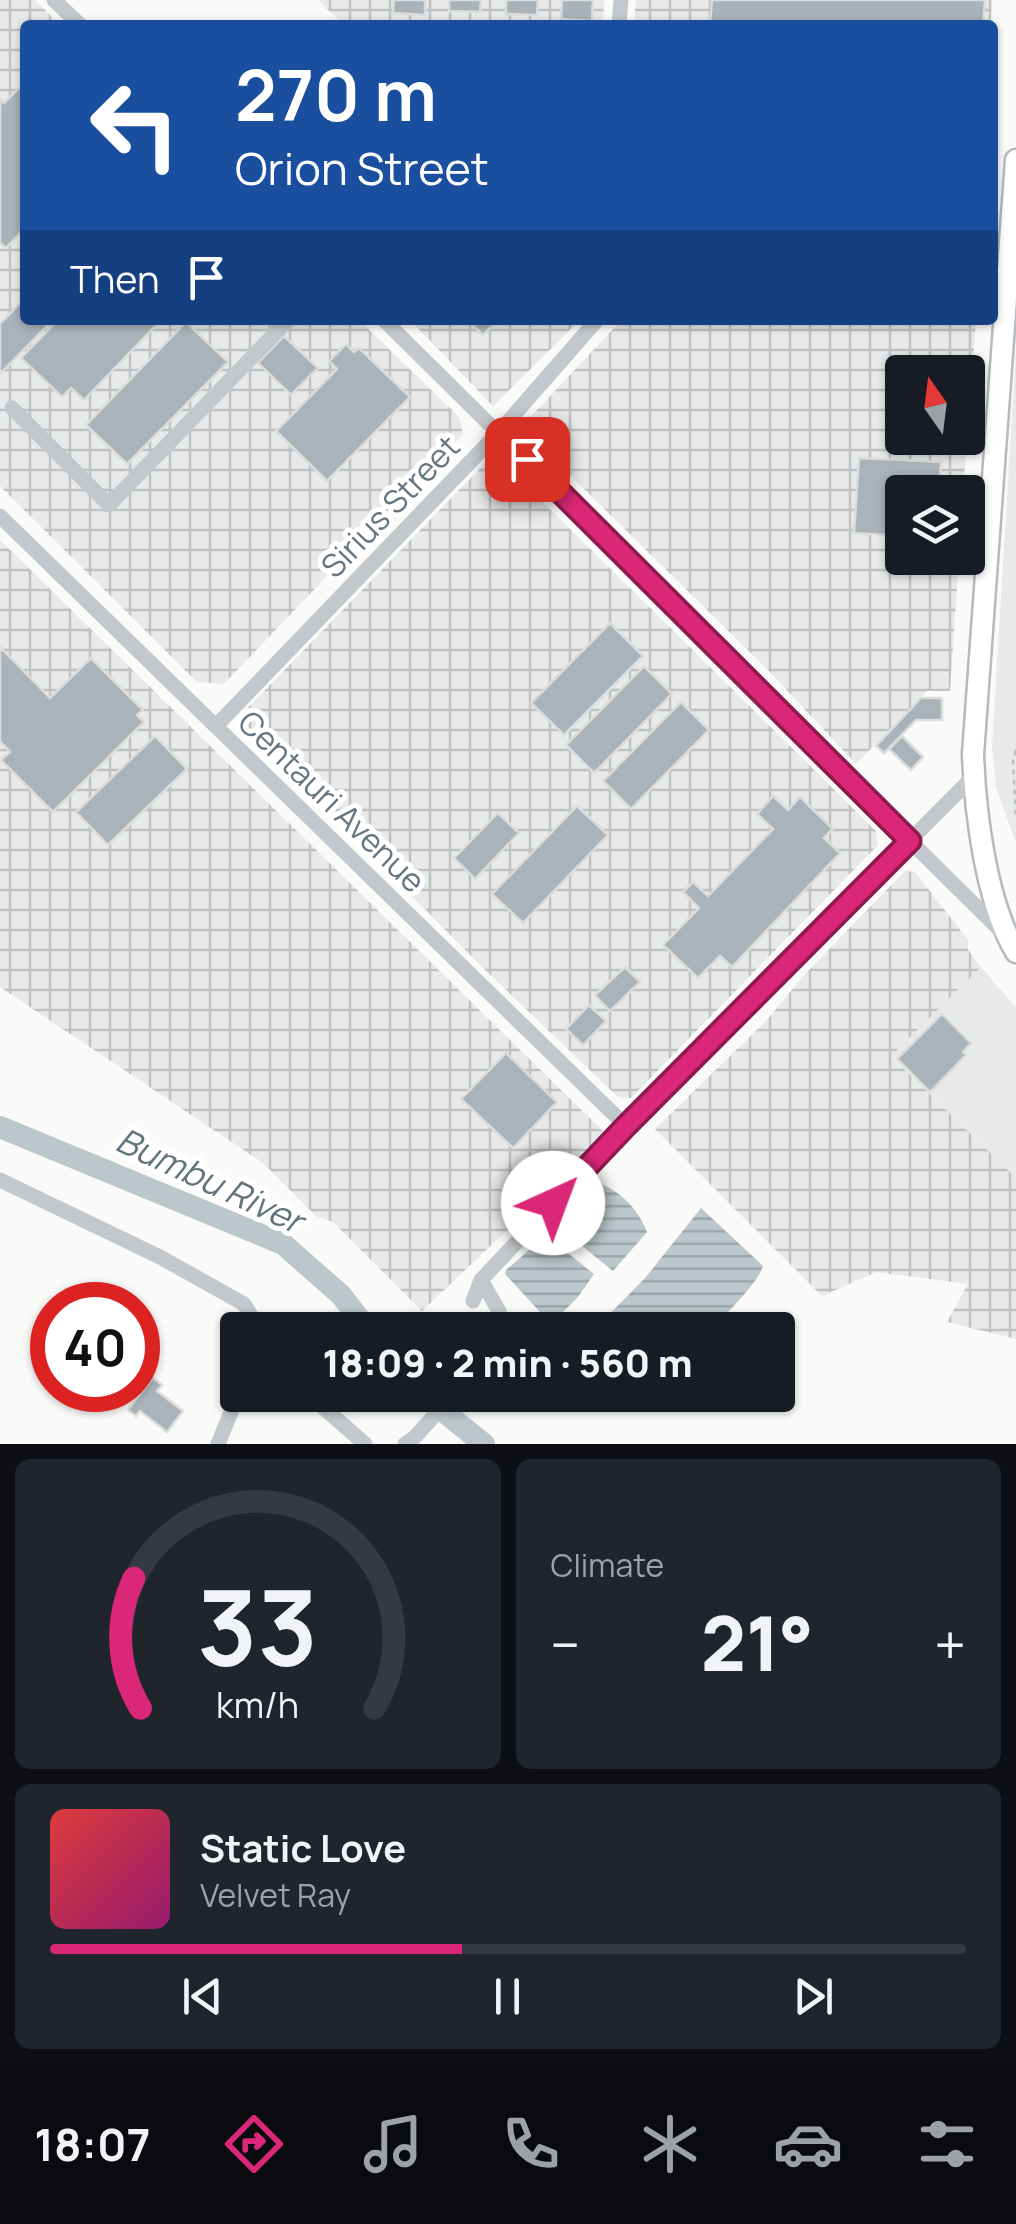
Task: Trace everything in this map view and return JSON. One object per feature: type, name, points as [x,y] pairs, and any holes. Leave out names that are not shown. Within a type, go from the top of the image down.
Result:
[{"type":"main road","points":[[998,288],[1002,216],[1016,160]]},
{"type":"main road","points":[[996,325],[974,776],[990,877],[1012,945]]},
{"type":"street","points":[[54,0],[75,20]]},
{"type":"street","points":[[12,408],[109,505],[283,325]]},
{"type":"street","points":[[389,325],[1012,945]]},
{"type":"street","name":"Sirius Street","points":[[216,726],[499,432],[594,325]]},
{"type":"street","name":"Centauri Avenue","points":[[0,516],[626,1126]]},
{"type":"street","points":[[473,1301],[481,1280],[626,1126],[974,776]]},
{"type":"street","points":[[0,1180],[160,1257],[244,1304],[249,1312]]},
{"type":"street","points":[[481,1280],[499,1312]]},
{"type":"street","points":[[218,1444],[231,1412]]},
{"type":"street","points":[[328,1412],[365,1444]]},
{"type":"street","points":[[410,1441],[438,1412]]},
{"type":"path","points":[[1016,750],[1016,817]]},
{"type":"shaded area","points":[[0,0],[35,0],[55,20],[20,20],[20,325],[364,325],[459,417],[463,434],[224,684],[197,682],[0,486]]},
{"type":"shaded area","points":[[318,0],[604,0],[603,20],[339,20]]},
{"type":"shaded area","points":[[636,0],[992,0],[991,20],[634,20]]},
{"type":"shaded area","points":[[415,325],[575,325],[493,406]]},
{"type":"shaded area","points":[[617,325],[976,325],[974,355],[885,355],[885,455],[966,455],[964,475],[885,475],[885,575],[958,575],[950,691],[927,691],[856,764],[764,666],[521,427]]},
{"type":"shaded area","points":[[1016,349],[1016,843],[996,787],[992,746]]},
{"type":"shaded area","points":[[494,454],[876,831],[878,845],[631,1098],[618,1097],[483,968],[237,719]]},
{"type":"shaded area","points":[[0,540],[607,1135],[422,1311],[333,1222],[316,1216],[263,1163],[0,987]]},
{"type":"shaded area","points":[[905,871],[915,872],[968,940],[968,950],[981,967],[891,1056],[1016,1178],[1016,1339],[947,1322],[968,1284],[876,1272],[822,1296],[655,1129],[767,1020],[806,973]]},
{"type":"shaded area","points":[[981,967],[1016,1008],[1016,1178],[891,1055]]},
{"type":"shaded area","points":[[594,1181],[626,1200],[647,1232],[613,1271],[556,1225]]},
{"type":"shaded area","points":[[701,1208],[763,1266],[729,1312],[612,1312],[646,1277]]},
{"type":"shaded area","points":[[544,1237],[594,1274],[563,1312],[540,1312],[505,1274]]},
{"type":"building","points":[[394,0],[425,0],[425,15],[393,13]]},
{"type":"building","points":[[449,0],[481,0],[480,12],[449,11]]},
{"type":"building","points":[[506,0],[538,0],[537,15],[506,14]]},
{"type":"building","points":[[562,0],[593,0],[592,20],[561,19]]},
{"type":"building","points":[[712,0],[985,0],[983,20],[710,20]]},
{"type":"building","points":[[20,87],[20,233],[6,248],[0,243],[0,99],[4,103]]},
{"type":"building","points":[[20,303],[20,325],[48,325],[0,374],[0,324]]},
{"type":"building","points":[[53,325],[156,325],[84,400],[71,388],[62,397],[21,358]]},
{"type":"building","points":[[183,325],[189,325],[228,362],[127,464],[86,425]]},
{"type":"building","points":[[473,325],[493,325],[483,335]]},
{"type":"building","points":[[284,336],[318,368],[291,395],[258,363]]},
{"type":"building","points":[[346,344],[354,352],[359,348],[410,397],[327,481],[276,431],[337,369],[329,361]]},
{"type":"building","points":[[859,458],[941,462],[940,475],[885,475],[885,535],[854,533]]},
{"type":"building","points":[[610,623],[643,656],[564,735],[531,703]]},
{"type":"building","points":[[0,647],[50,698],[91,658],[143,710],[137,715],[144,722],[53,812],[1,760],[10,752],[0,741]]},
{"type":"building","points":[[644,666],[672,694],[594,773],[566,745]]},
{"type":"building","points":[[921,698],[942,698],[942,720],[916,720],[884,753],[876,746]]},
{"type":"building","points":[[681,702],[709,730],[631,809],[603,781]]},
{"type":"building","points":[[155,736],[187,769],[108,845],[76,812]]},
{"type":"building","points":[[902,736],[923,757],[911,770],[889,749]]},
{"type":"building","points":[[773,796],[788,810],[800,797],[833,829],[824,838],[840,853],[732,967],[720,956],[698,978],[663,945],[699,908],[683,892],[693,882],[708,896],[773,829],[757,814]]},
{"type":"building","points":[[577,806],[608,835],[523,923],[492,894]]},
{"type":"building","points":[[498,813],[519,833],[475,879],[454,858]]},
{"type":"building","points":[[625,967],[640,982],[610,1011],[595,995]]},
{"type":"building","points":[[589,1005],[606,1021],[583,1045],[566,1029]]},
{"type":"building","points":[[942,1014],[971,1043],[963,1052],[966,1055],[930,1092],[897,1059]]},
{"type":"building","points":[[506,1053],[557,1102],[513,1148],[461,1099]]},
{"type":"building","points":[[160,1393],[183,1411],[167,1432],[141,1412],[160,1412]]},
{"type":"waterway","name":"Bumbu River","points":[[0,1127],[283,1244],[341,1295],[354,1312]]},
{"type":"waterway","name":"Bumbu River","points":[[444,1412],[484,1444]]},
{"type":"route","points":[[527,459],[910,841],[553,1203]]}]
